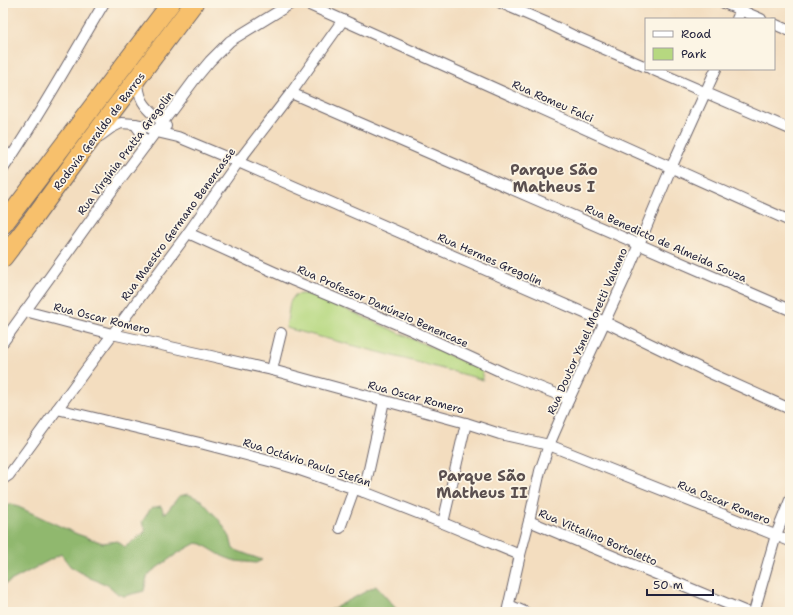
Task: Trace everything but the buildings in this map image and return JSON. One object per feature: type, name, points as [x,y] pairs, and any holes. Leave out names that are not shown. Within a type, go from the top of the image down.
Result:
[{"type":"highway","name":"Rodovia Geraldo de Barros","points":[[7,219],[171,3]]},
{"type":"highway","name":"Rodovia Geraldo de Barros","points":[[3,258],[194,3]]},
{"type":"street","points":[[3,169],[47,99],[104,3]]},
{"type":"street","name":"Rua Virgínia Pratta Gregolin","points":[[3,342],[146,145],[219,51],[230,41],[292,3]]},
{"type":"street","name":"Rua Romeu Falci","points":[[305,3],[790,221]]},
{"type":"street","points":[[501,3],[645,67]]},
{"type":"street","points":[[724,3],[758,18]]},
{"type":"street","name":"Rua Maestro Germano Benencasse","points":[[4,479],[9,476],[343,20]]},
{"type":"street","points":[[775,24],[790,31]]},
{"type":"street","points":[[653,70],[790,129]]},
{"type":"street","name":"Rua Doutor Ysnel Moretti Valvano","points":[[508,608],[540,471],[549,445],[605,322],[671,168],[716,70]]},
{"type":"street","name":"Rua Hermes Gregolin","points":[[138,78],[138,88],[141,98],[160,127],[161,133],[178,137],[238,162],[605,322],[710,373],[790,409]]},
{"type":"street","name":"Rua Benedicto de Almeida Souza","points":[[291,93],[790,310]]},
{"type":"street","name":"Rua Hermes Gregolin","points":[[83,150],[111,128],[121,123],[160,127]]},
{"type":"street","points":[[135,124],[146,145]]},
{"type":"street","points":[[3,150],[11,157]]},
{"type":"street","name":"Rua Professor Danúnzio Benencase","points":[[188,232],[301,284],[411,330],[506,374],[569,399]]},
{"type":"street","name":"Rua Oscar Romero","points":[[25,311],[112,334],[272,370],[466,423],[500,434],[549,445],[790,541]]},
{"type":"street","points":[[272,370],[281,333]]},
{"type":"street","points":[[364,492],[384,401]]},
{"type":"street","name":"Rua Octávio Paulo Stefan","points":[[57,409],[273,462],[364,492],[520,555]]},
{"type":"street","points":[[443,523],[466,423]]},
{"type":"street","points":[[340,528],[354,489]]},
{"type":"street","points":[[754,612],[776,535],[790,500]]},
{"type":"street","name":"Rua Vittalino Bortoletto","points":[[529,522],[747,612]]},
{"type":"street","points":[[508,608],[525,612]]},
{"type":"green space","points":[[312,294],[482,370],[483,380],[286,328],[290,302],[295,295]]},
{"type":"green space","points":[[188,494],[201,500],[220,521],[230,537],[233,549],[262,560],[256,563],[235,561],[222,556],[202,544],[196,543],[178,553],[151,572],[147,577],[144,591],[124,596],[118,594],[108,585],[90,578],[70,566],[61,554],[3,585],[3,507],[12,504],[77,534],[103,543],[117,541],[125,547],[145,532],[142,522],[151,508],[161,506],[164,513],[166,513],[179,496]]},
{"type":"green space","points":[[376,586],[399,612],[327,612]]},
{"type":"district","name":"Parque São Matheus I","points":[[554,178]]},
{"type":"district","name":"Parque São Matheus II","points":[[482,484]]}]
